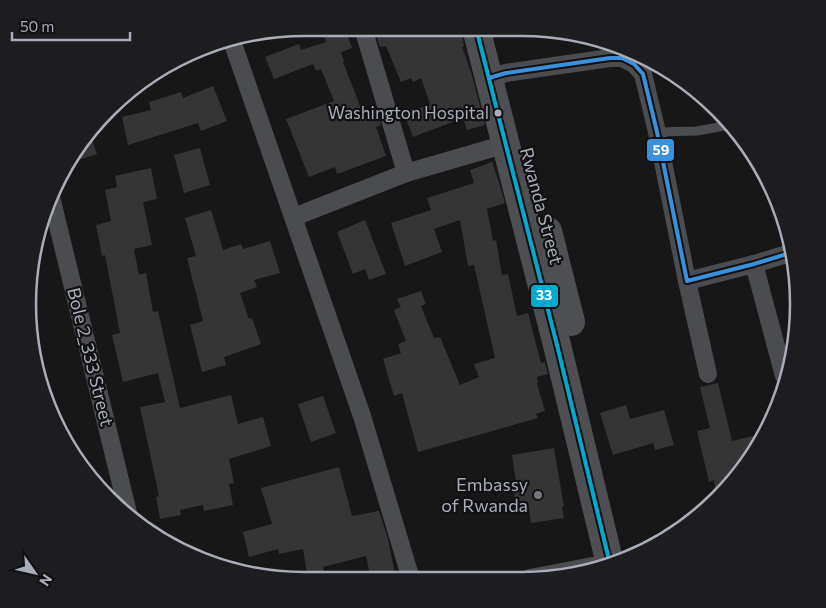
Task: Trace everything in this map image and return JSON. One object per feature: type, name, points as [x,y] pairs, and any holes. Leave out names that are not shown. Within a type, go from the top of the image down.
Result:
[{"type":"main road","name":"Rwanda Street","points":[[480,36],[498,76],[561,281],[618,553]]},
{"type":"main road","name":"Rwanda Street","points":[[495,36],[506,144],[557,345],[618,554]]},
{"type":"street","points":[[365,36],[406,173]]},
{"type":"street","points":[[234,45],[362,416],[408,572]]},
{"type":"street","points":[[498,76],[610,58],[622,58],[634,64],[643,74],[657,132],[686,282],[708,374]]},
{"type":"street","points":[[294,217],[406,173],[506,144]]},
{"type":"street","name":"Bole 2_333 Street","points":[[55,207],[127,505]]},
{"type":"street","points":[[686,282],[785,254]]},
{"type":"street","points":[[754,264],[782,369]]},
{"type":"lane","points":[[657,132],[697,131],[722,126]]},
{"type":"building","points":[[324,36],[348,36],[352,48],[341,52],[343,62],[364,116],[377,111],[381,125],[376,127],[386,156],[337,174],[335,167],[309,177],[286,119],[334,101],[321,69],[316,71],[313,64],[274,79],[265,57],[299,44],[301,50],[326,42]]},
{"type":"building","points":[[377,36],[462,36],[464,46],[462,47],[471,72],[485,125],[467,130],[463,118],[413,137],[404,114],[430,104],[421,78],[413,82],[411,78],[401,82],[386,46],[380,47]]},
{"type":"building","points":[[213,86],[227,121],[201,131],[198,123],[128,145],[122,117],[151,110],[149,102],[181,92],[183,98]]},
{"type":"building","points":[[92,141],[97,154],[78,160]]},
{"type":"building","points":[[200,148],[210,185],[184,193],[174,155]]},
{"type":"building","points":[[492,162],[505,203],[487,209],[493,241],[496,240],[502,275],[508,274],[517,316],[528,313],[541,363],[545,362],[548,374],[537,377],[537,384],[545,411],[536,414],[538,418],[418,452],[402,393],[394,396],[383,359],[401,353],[398,344],[406,341],[394,310],[401,307],[397,299],[421,291],[426,304],[421,306],[434,338],[440,337],[460,385],[479,377],[474,364],[495,358],[474,265],[468,266],[460,220],[434,229],[442,252],[405,266],[391,223],[431,210],[427,198],[474,183],[470,170]]},
{"type":"building","points":[[151,168],[157,199],[143,202],[152,245],[134,249],[139,275],[146,273],[153,312],[158,311],[180,408],[231,395],[238,424],[263,417],[271,446],[229,459],[234,483],[229,484],[233,505],[204,511],[203,505],[180,510],[181,515],[160,519],[156,497],[159,496],[140,407],[165,402],[158,373],[123,382],[112,335],[120,333],[105,255],[102,256],[96,225],[111,221],[105,190],[117,187],[115,176]]},
{"type":"building","points":[[211,210],[223,250],[241,244],[243,249],[270,241],[280,273],[254,280],[257,287],[240,293],[249,319],[252,318],[261,344],[224,357],[226,365],[202,372],[190,325],[203,321],[187,258],[196,256],[185,218]]},
{"type":"building","points":[[365,220],[386,274],[369,280],[365,269],[353,274],[337,232]]},
{"type":"building","points":[[718,383],[732,441],[753,436],[753,439],[745,453],[715,489],[714,480],[709,482],[697,431],[710,428],[700,387]]},
{"type":"building","points":[[323,396],[336,433],[311,442],[298,404]]},
{"type":"building","points":[[626,405],[630,419],[664,410],[674,445],[655,450],[653,443],[613,455],[600,413]]},
{"type":"building","name":"Embassy of Rwanda","points":[[554,448],[564,507],[562,507],[564,518],[531,523],[529,509],[517,511],[512,482],[516,482],[512,455]]},
{"type":"building","points":[[339,467],[352,516],[379,511],[388,539],[395,572],[369,572],[366,556],[323,567],[324,572],[307,572],[303,549],[279,554],[278,549],[249,557],[243,532],[272,524],[261,488]]},
{"type":"transit line","name":"33","points":[[478,36],[557,345],[608,558]]},
{"type":"transit line","name":"59","points":[[489,78],[506,73],[610,58],[622,58],[634,64],[643,74],[657,132],[687,281],[785,254]]},
{"type":"place","name":"Washington Hospital","points":[[498,113]]},
{"type":"place","name":"Embassy of Rwanda","points":[[538,495]]}]
